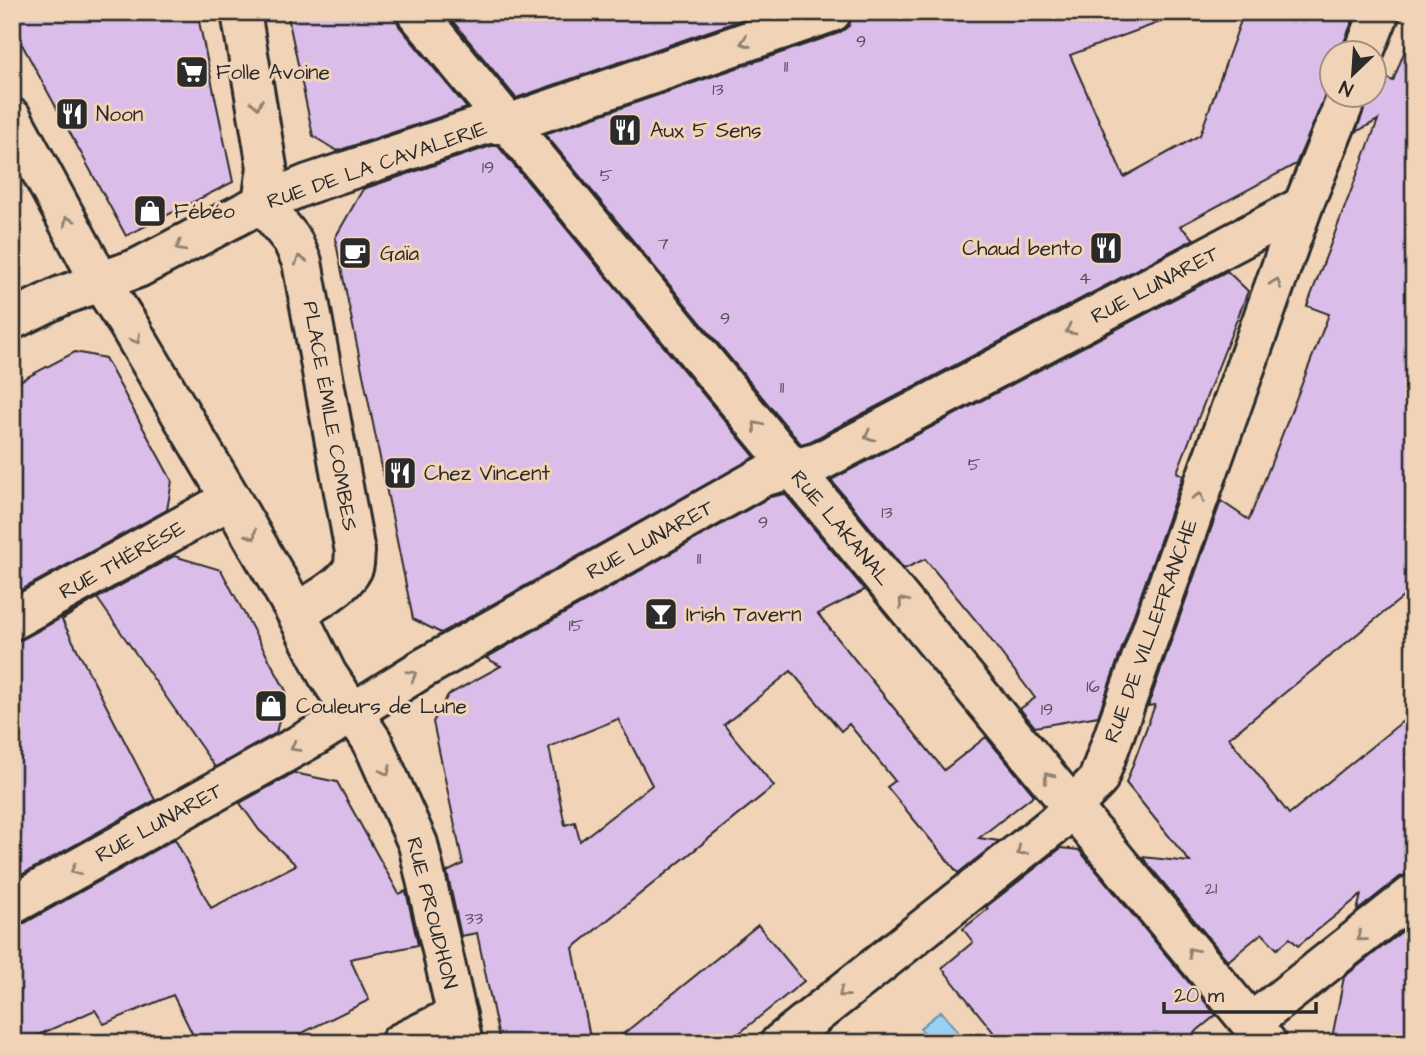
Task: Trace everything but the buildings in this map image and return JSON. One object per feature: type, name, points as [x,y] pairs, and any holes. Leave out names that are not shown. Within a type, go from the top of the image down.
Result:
[{"type":"street","points":[[241,12],[267,167],[262,203]]},
{"type":"street","name":"RUE LAKANAL","points":[[416,12],[1259,1033]]},
{"type":"street","name":"RUE DE LA CAVALERIE","points":[[12,320],[61,296],[138,268],[262,203],[307,184],[487,124],[508,124],[832,12]]},
{"type":"street","points":[[1370,38],[1380,12]]},
{"type":"street","name":"RUE DE VILLEFRANCHE","points":[[780,1043],[1055,824],[1098,779],[1303,206],[1342,108]]},
{"type":"street","points":[[12,118],[100,281],[232,499],[296,612],[327,674],[354,711]]},
{"type":"street","name":"PLACE ÉMILE COMBES","points":[[262,203],[292,240],[302,262],[355,552],[354,568],[342,581],[324,596],[296,612]]},
{"type":"street","name":"RUE LUNARET","points":[[12,905],[315,736],[422,669],[762,477],[794,470],[832,456],[1303,206]]},
{"type":"street","name":"RUE THÉRÈSE","points":[[12,620],[232,499]]},
{"type":"street","name":"RUE PROUDHON","points":[[354,711],[372,741],[418,845],[460,1029]]},
{"type":"street","points":[[1259,1033],[1414,894]]},
{"type":"street","points":[[400,1043],[460,1029]]},
{"type":"water","points":[[941,1011],[967,1043],[932,1043],[920,1028]]},
{"type":"place","name":"Folle Avoine","points":[[192,72]]},
{"type":"place","name":"Noon","points":[[72,114]]},
{"type":"place","name":"Aux 5 Sens","points":[[625,130]]},
{"type":"place","name":"Fébéo","points":[[150,211]]},
{"type":"place","name":"Chaud bento","points":[[1106,248]]},
{"type":"place","name":"Gaïa","points":[[355,253]]},
{"type":"place","name":"Chez Vincent","points":[[400,473]]},
{"type":"place","name":"Irish Tavern","points":[[661,614]]},
{"type":"place","name":"Couleurs de Lune","points":[[271,706]]}]
